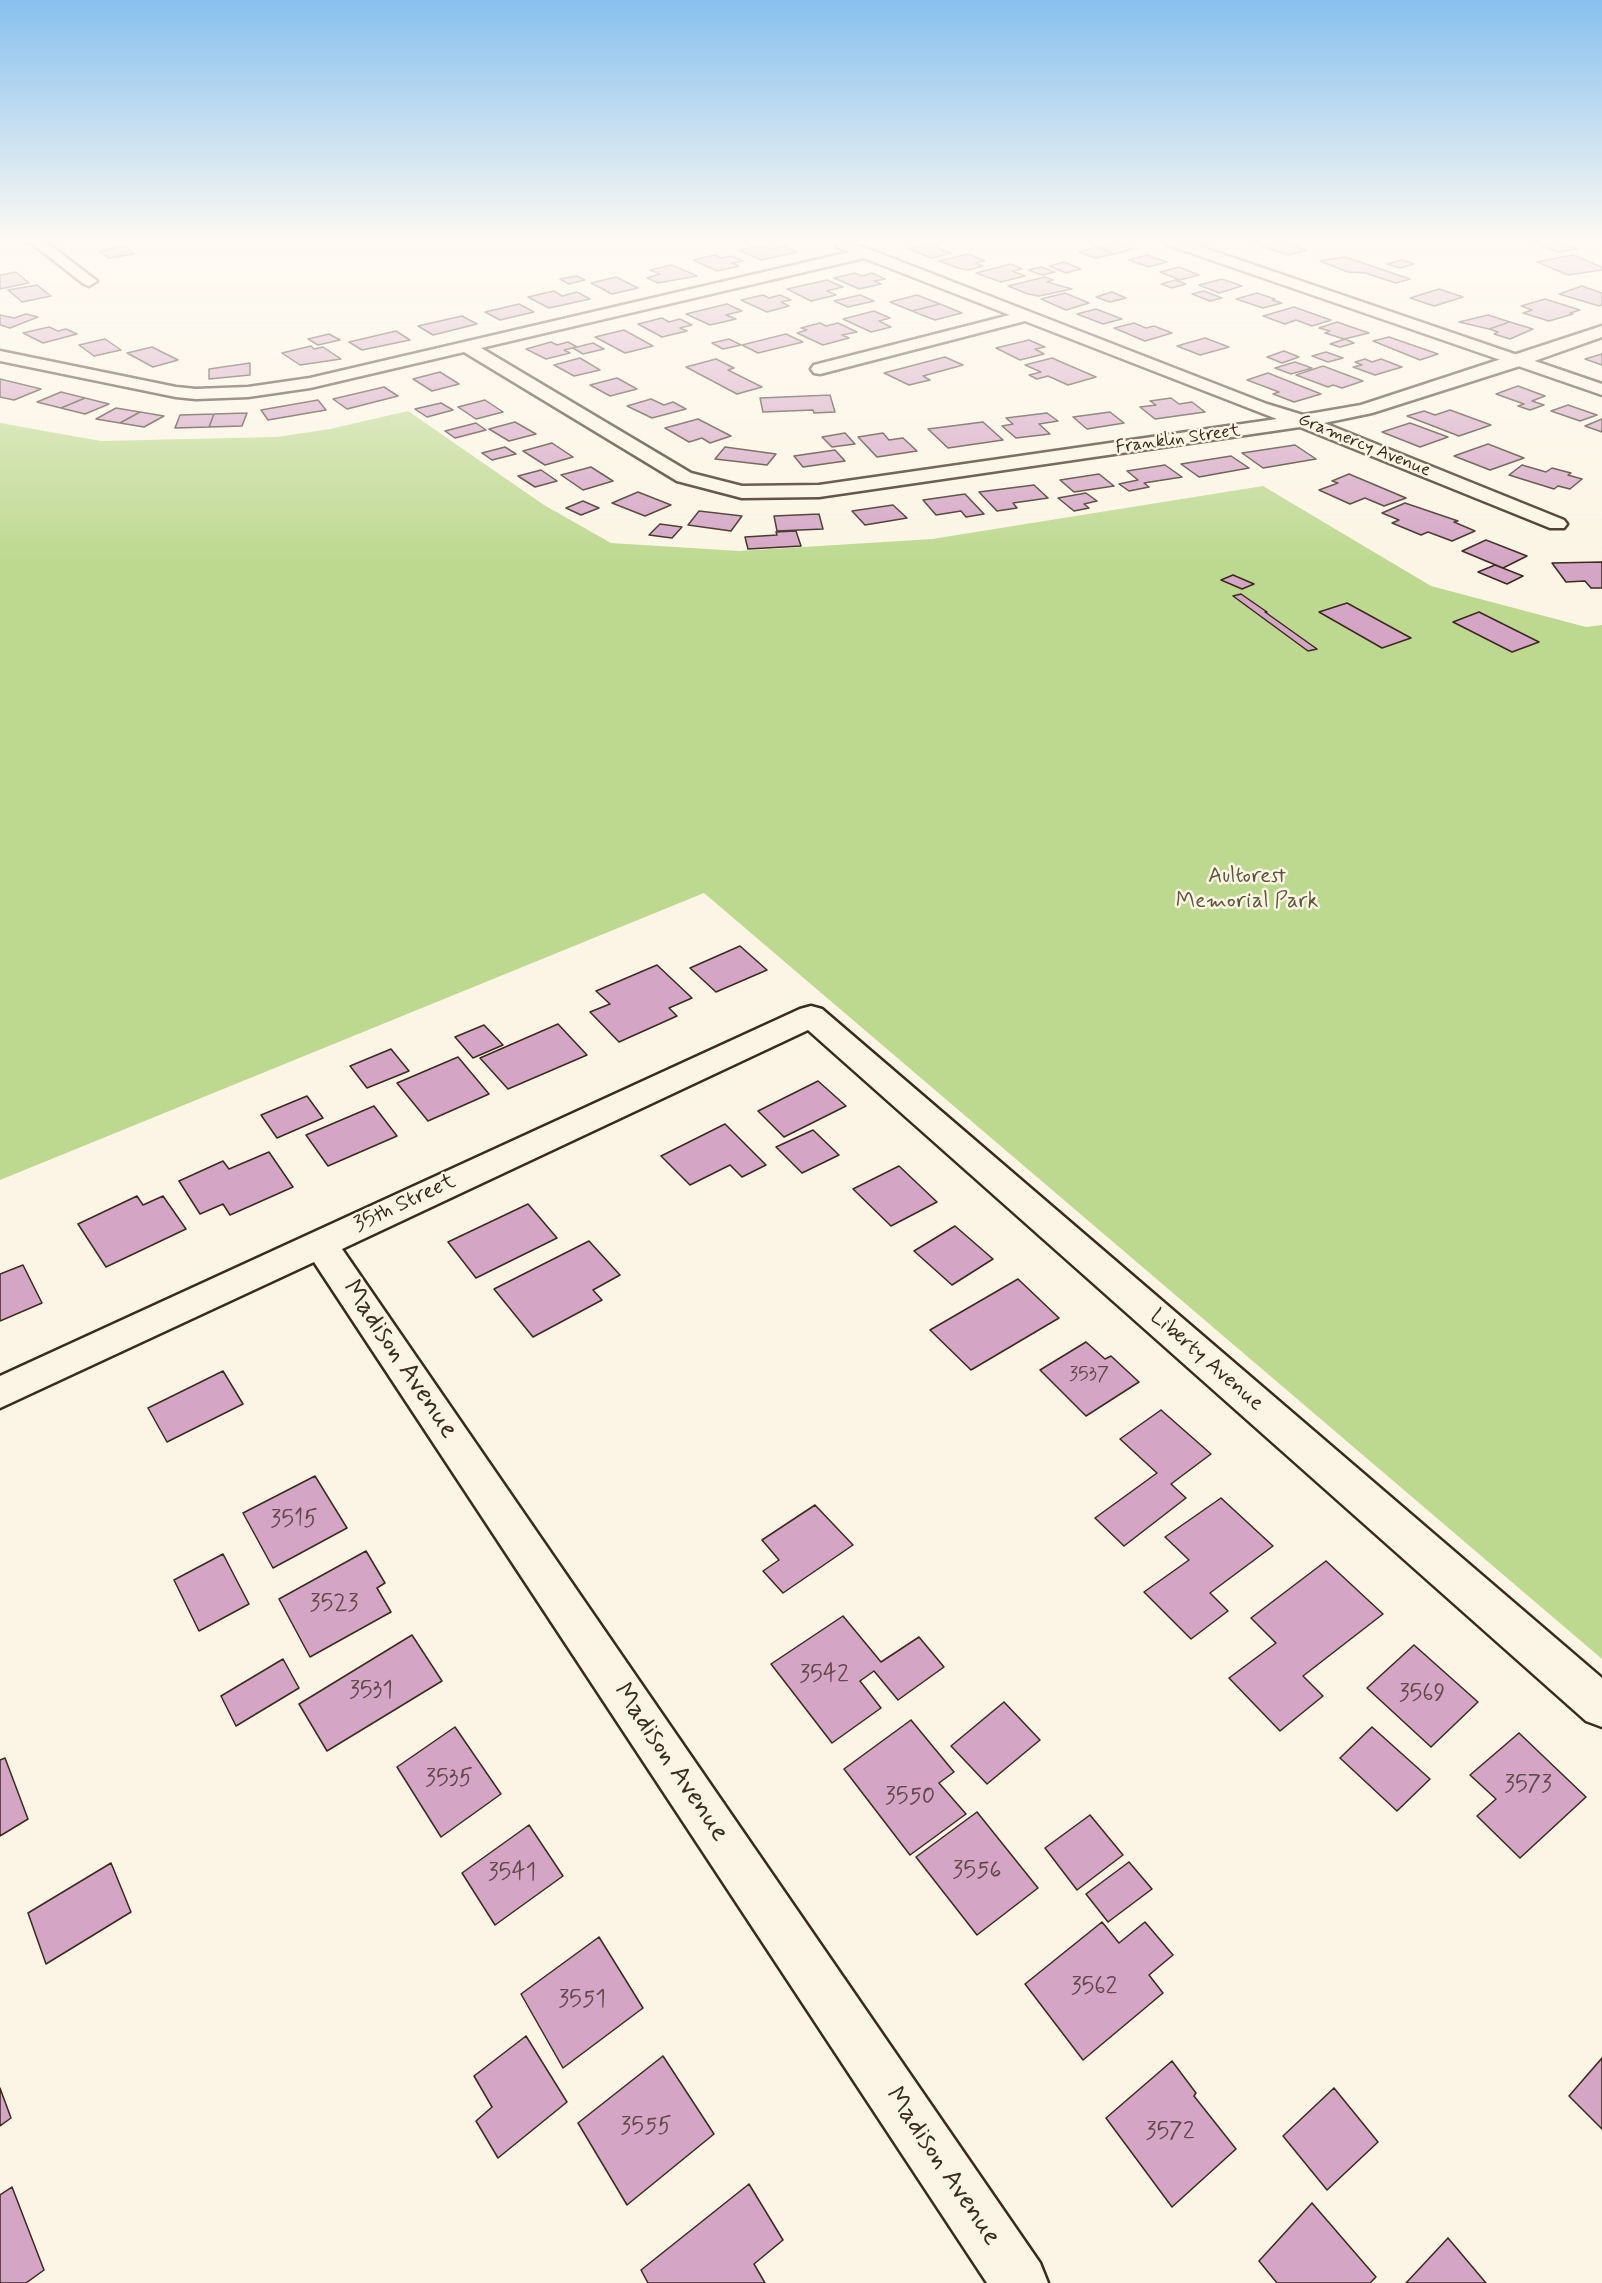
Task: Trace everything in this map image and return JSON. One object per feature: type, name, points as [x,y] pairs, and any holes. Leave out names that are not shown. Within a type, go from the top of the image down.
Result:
[{"type":"street","points":[[0,356],[150,388],[196,394],[248,392],[288,387],[455,349]]},
{"type":"street","name":"Franklin Street","points":[[470,349],[684,477],[742,492],[819,491],[1305,422],[1366,409],[1552,349]]},
{"type":"street","points":[[820,369],[900,349]]},
{"type":"street","name":"Gramercy Avenue","points":[[1110,349],[1261,408],[1305,422],[1557,524]]},
{"type":"street","points":[[1481,349],[1602,390]]},
{"type":"street","name":"35th Street","points":[[0,1393],[811,1016]]},
{"type":"street","name":"Liberty Avenue","points":[[811,1016],[1602,1706]]},
{"type":"street","name":"Madison Avenue","points":[[320,1244],[1020,2283]]},
{"type":"green space","name":"Aultorest Memorial Park","points":[[408,411],[544,505],[611,543],[739,551],[932,539],[1263,486],[1431,586],[1586,627],[1602,625],[1602,1659],[704,893],[0,1180],[0,423],[101,441],[277,437],[330,429]]},
{"type":"building","points":[[84,349],[121,350],[94,356]]},
{"type":"building","points":[[155,349],[178,360],[153,367],[127,353]]},
{"type":"building","points":[[300,349],[325,349],[341,359],[300,365],[282,353]]},
{"type":"building","points":[[526,349],[570,349],[564,350],[570,353],[546,359]]},
{"type":"building","points":[[574,349],[604,349],[583,354]]},
{"type":"building","points":[[617,349],[643,349],[625,353]]},
{"type":"building","points":[[749,349],[776,349],[758,353]]},
{"type":"building","points":[[997,349],[1037,349],[1035,349],[1044,354],[1020,360]]},
{"type":"building","points":[[1183,349],[1223,349],[1200,355]]},
{"type":"building","points":[[1392,349],[1422,349],[1438,354],[1420,360]]},
{"type":"building","points":[[1284,351],[1299,357],[1282,363],[1267,357]]},
{"type":"building","points":[[1326,352],[1343,358],[1328,362],[1312,356]]},
{"type":"building","points":[[1602,354],[1602,365],[1585,359]]},
{"type":"building","points":[[945,357],[963,365],[923,376],[930,380],[909,385],[884,373]]},
{"type":"building","points":[[580,358],[600,370],[574,376],[554,365]]},
{"type":"building","points":[[1052,358],[1096,377],[1068,385],[1048,376],[1037,379],[1029,375],[1041,372],[1025,365]]},
{"type":"building","points":[[716,359],[734,368],[728,370],[762,387],[737,394],[686,367]]},
{"type":"building","points":[[1365,359],[1372,362],[1381,359],[1402,367],[1375,375],[1353,367],[1362,365],[1355,362]]},
{"type":"building","points":[[1295,362],[1312,368],[1291,374],[1275,368]]},
{"type":"building","points":[[250,363],[250,375],[209,379],[209,369]]},
{"type":"building","points":[[1323,366],[1363,381],[1342,388],[1333,385],[1328,387],[1296,375]]},
{"type":"building","points":[[440,372],[459,384],[432,391],[413,379]]},
{"type":"building","points":[[1268,373],[1321,394],[1294,402],[1273,394],[1279,392],[1247,380]]},
{"type":"building","points":[[617,378],[637,389],[610,396],[590,385]]},
{"type":"building","points":[[0,379],[41,389],[14,400],[0,397]]},
{"type":"building","points":[[1518,386],[1545,396],[1532,401],[1544,405],[1530,410],[1518,406],[1524,404],[1496,394]]},
{"type":"building","points":[[384,387],[398,396],[347,409],[333,399]]},
{"type":"building","points":[[61,392],[85,398],[61,408],[37,402]]},
{"type":"building","points":[[830,395],[835,412],[814,413],[813,410],[763,412],[760,398]]},
{"type":"building","points":[[85,398],[109,404],[85,414],[61,408]]},
{"type":"building","points":[[1171,398],[1179,404],[1192,402],[1205,412],[1155,419],[1140,407],[1156,405],[1150,401]]},
{"type":"building","points":[[651,399],[664,405],[673,402],[686,409],[652,418],[627,406]]},
{"type":"building","points":[[318,400],[326,410],[268,420],[261,410]]},
{"type":"building","points":[[485,400],[503,412],[476,419],[458,407]]},
{"type":"building","points":[[441,403],[453,410],[427,417],[415,409]]},
{"type":"building","points":[[1568,405],[1597,415],[1580,421],[1551,411]]},
{"type":"building","points":[[116,408],[140,412],[120,423],[96,419]]},
{"type":"building","points":[[1450,410],[1491,425],[1459,436],[1407,416],[1424,411],[1435,415]]},
{"type":"building","points":[[140,412],[164,416],[144,427],[120,423]]},
{"type":"building","points":[[1110,412],[1124,423],[1087,429],[1073,417]]},
{"type":"building","points":[[247,413],[242,426],[209,427],[214,414]]},
{"type":"building","points":[[1047,413],[1058,421],[1039,424],[1050,434],[1016,438],[1002,426],[1013,424],[1006,418]]},
{"type":"building","points":[[214,414],[209,427],[175,428],[180,415]]},
{"type":"building","points":[[698,419],[731,436],[710,443],[702,438],[689,442],[665,428]]},
{"type":"building","points":[[1602,419],[1602,432],[1585,426]]},
{"type":"building","points":[[515,422],[536,434],[509,441],[489,429]]},
{"type":"building","points":[[983,422],[1003,440],[948,448],[928,429]]},
{"type":"building","points":[[476,423],[486,430],[455,438],[445,431]]},
{"type":"building","points":[[1410,423],[1448,437],[1420,447],[1382,432]]},
{"type":"building","points":[[845,433],[855,444],[832,447],[822,437]]},
{"type":"building","points":[[883,433],[889,440],[903,438],[917,451],[877,457],[858,437]]},
{"type":"building","points":[[552,443],[573,457],[545,465],[523,451]]},
{"type":"building","points":[[1488,444],[1524,458],[1490,470],[1454,456]]},
{"type":"building","points":[[1295,445],[1316,459],[1263,468],[1242,453]]},
{"type":"building","points":[[505,447],[516,454],[492,460],[482,453]]},
{"type":"building","points":[[725,447],[776,454],[767,465],[715,459]]},
{"type":"building","points":[[835,450],[845,461],[803,467],[794,456]]},
{"type":"building","points":[[1231,456],[1249,468],[1199,477],[1181,464]]},
{"type":"building","points":[[1165,465],[1182,477],[1144,483],[1149,487],[1129,491],[1119,484],[1138,480],[1127,471]]},
{"type":"building","points":[[1522,465],[1546,472],[1552,468],[1571,473],[1568,475],[1582,479],[1570,489],[1558,486],[1554,489],[1509,475]]},
{"type":"building","points":[[591,467],[613,481],[583,490],[561,475]]},
{"type":"building","points":[[541,470],[557,481],[535,487],[518,476]]},
{"type":"building","points":[[1099,474],[1114,486],[1074,492],[1060,480]]},
{"type":"building","points":[[1349,474],[1406,498],[1384,506],[1365,498],[1350,504],[1319,490],[1338,483],[1332,481]]},
{"type":"building","points":[[1034,485],[1048,498],[1013,503],[1017,508],[997,511],[979,492]]},
{"type":"building","points":[[638,492],[671,505],[645,516],[612,503]]},
{"type":"building","points":[[1086,493],[1097,501],[1084,504],[1089,508],[1074,511],[1058,498]]},
{"type":"building","points":[[965,494],[984,514],[966,517],[961,511],[936,515],[923,500]]},
{"type":"building","points":[[583,501],[599,508],[581,515],[566,508]]},
{"type":"building","points":[[1405,503],[1458,521],[1454,522],[1475,531],[1452,541],[1428,532],[1421,535],[1392,523],[1399,520],[1382,513]]},
{"type":"building","points":[[893,505],[907,518],[865,525],[852,511]]},
{"type":"building","points":[[699,511],[742,516],[731,531],[688,525]]},
{"type":"building","points":[[819,514],[823,529],[777,531],[774,516]]},
{"type":"building","points":[[660,524],[682,527],[672,538],[649,535]]},
{"type":"building","points":[[796,531],[801,546],[748,549],[745,537],[777,535],[776,532]]},
{"type":"building","points":[[1486,540],[1527,556],[1503,568],[1462,551]]},
{"type":"building","points":[[1602,562],[1602,588],[1591,588],[1585,581],[1566,582],[1552,563]]},
{"type":"building","points":[[1495,565],[1523,576],[1507,584],[1478,572]]},
{"type":"building","points":[[1233,575],[1254,584],[1242,589],[1221,580]]},
{"type":"building","points":[[1241,594],[1317,649],[1308,651],[1233,596]]},
{"type":"building","points":[[1347,603],[1411,638],[1382,648],[1319,612]]},
{"type":"building","points":[[1479,612],[1539,642],[1512,652],[1453,622]]},
{"type":"building","points":[[740,946],[767,970],[716,992],[690,968]]},
{"type":"building","points":[[657,965],[692,998],[669,1008],[677,1016],[619,1042],[590,1012],[610,1004],[596,991]]},
{"type":"building","points":[[558,1024],[587,1055],[508,1089],[480,1058]]},
{"type":"building","points":[[484,1025],[503,1045],[473,1058],[455,1037]]},
{"type":"building","points":[[391,1049],[409,1071],[367,1088],[350,1066]]},
{"type":"building","points":[[458,1057],[489,1094],[428,1121],[397,1083]]},
{"type":"building","points":[[818,1081],[846,1106],[784,1137],[758,1111]]},
{"type":"building","points":[[307,1096],[323,1118],[277,1138],[261,1115]]},
{"type":"building","points":[[374,1106],[397,1136],[328,1166],[306,1135]]},
{"type":"building","points":[[725,1124],[766,1165],[742,1177],[730,1165],[690,1185],[661,1156]]},
{"type":"building","points":[[813,1130],[839,1155],[802,1173],[776,1147]]},
{"type":"building","points":[[269,1152],[293,1187],[230,1215],[223,1204],[200,1214],[179,1181],[223,1161],[229,1169]]},
{"type":"building","points":[[899,1166],[937,1202],[891,1226],[853,1189]]},
{"type":"building","points":[[137,1196],[143,1205],[163,1196],[186,1229],[106,1267],[78,1224]]},
{"type":"building","points":[[528,1204],[557,1238],[476,1278],[448,1242]]},
{"type":"building","points":[[955,1226],[993,1259],[952,1285],[914,1251]]},
{"type":"building","points":[[589,1241],[620,1275],[593,1290],[602,1300],[533,1337],[494,1289]]},
{"type":"building","points":[[23,1265],[42,1303],[0,1321],[0,1274]]},
{"type":"building","points":[[1018,1279],[1059,1318],[971,1370],[930,1330]]},
{"type":"building","points":[[1086,1342],[1105,1359],[1111,1356],[1139,1382],[1086,1416],[1040,1370]]},
{"type":"building","points":[[223,1371],[243,1404],[167,1442],[148,1408]]},
{"type":"building","points":[[1161,1410],[1211,1454],[1171,1484],[1186,1498],[1124,1546],[1095,1518],[1157,1473],[1120,1439]]},
{"type":"building","points":[[315,1476],[347,1528],[273,1568],[243,1513]]},
{"type":"building","points":[[1221,1498],[1273,1546],[1210,1593],[1228,1611],[1191,1639],[1144,1592],[1189,1560],[1165,1537]]},
{"type":"building","points":[[815,1505],[853,1545],[783,1593],[763,1571],[779,1560],[762,1540]]},
{"type":"building","points":[[366,1551],[385,1583],[377,1588],[391,1612],[310,1657],[279,1599]]},
{"type":"building","points":[[223,1554],[249,1604],[199,1631],[174,1580]]},
{"type":"building","points":[[1326,1561],[1383,1614],[1303,1676],[1323,1696],[1280,1731],[1229,1678],[1276,1643],[1251,1618]]},
{"type":"building","points":[[843,1616],[881,1662],[919,1637],[944,1667],[898,1700],[874,1671],[860,1681],[881,1708],[832,1743],[771,1664]]},
{"type":"building","points":[[412,1635],[442,1681],[327,1751],[299,1704]]},
{"type":"building","points":[[1414,1645],[1478,1702],[1431,1747],[1367,1688]]},
{"type":"building","points":[[283,1659],[299,1688],[236,1726],[221,1696]]},
{"type":"building","points":[[1004,1702],[1040,1740],[987,1784],[951,1746]]},
{"type":"building","points":[[911,1720],[954,1772],[939,1783],[966,1814],[910,1855],[844,1769]]},
{"type":"building","points":[[455,1727],[501,1794],[441,1837],[397,1767]]},
{"type":"building","points":[[1372,1727],[1430,1779],[1397,1811],[1340,1758]]},
{"type":"building","points":[[1519,1733],[1586,1797],[1520,1858],[1477,1816],[1496,1799],[1470,1775]]},
{"type":"building","points":[[5,1758],[28,1819],[0,1836],[0,1760]]},
{"type":"building","points":[[977,1812],[1038,1888],[977,1935],[916,1857]]},
{"type":"building","points":[[1090,1815],[1123,1855],[1077,1890],[1045,1848]]},
{"type":"building","points":[[529,1825],[563,1876],[495,1925],[462,1873]]},
{"type":"building","points":[[1129,1862],[1152,1889],[1108,1922],[1086,1894]]},
{"type":"building","points":[[111,1863],[131,1912],[46,1964],[28,1913]]},
{"type":"building","points":[[1102,1922],[1119,1943],[1145,1922],[1173,1955],[1149,1975],[1163,1993],[1083,2060],[1025,1984]]},
{"type":"building","points":[[599,1937],[643,2008],[563,2068],[521,1994]]},
{"type":"building","points":[[526,2036],[567,2102],[498,2158],[476,2121],[492,2107],[474,2076]]},
{"type":"building","points":[[663,2056],[714,2134],[627,2205],[578,2123]]},
{"type":"building","points":[[1602,2058],[1602,2129],[1569,2096]]},
{"type":"building","points":[[1172,2061],[1196,2093],[1194,2096],[1236,2149],[1172,2207],[1106,2118]]},
{"type":"building","points":[[0,2088],[11,2118],[0,2126]]},
{"type":"building","points":[[1334,2088],[1378,2142],[1327,2190],[1283,2136]]},
{"type":"building","points":[[749,2184],[783,2240],[754,2264],[765,2283],[648,2283],[641,2270]]},
{"type":"building","points":[[12,2187],[44,2270],[26,2283],[0,2283],[0,2195]]},
{"type":"building","points":[[1312,2203],[1376,2277],[1370,2283],[1277,2283],[1259,2261]]},
{"type":"building","points":[[1448,2238],[1486,2283],[1406,2283]]}]
